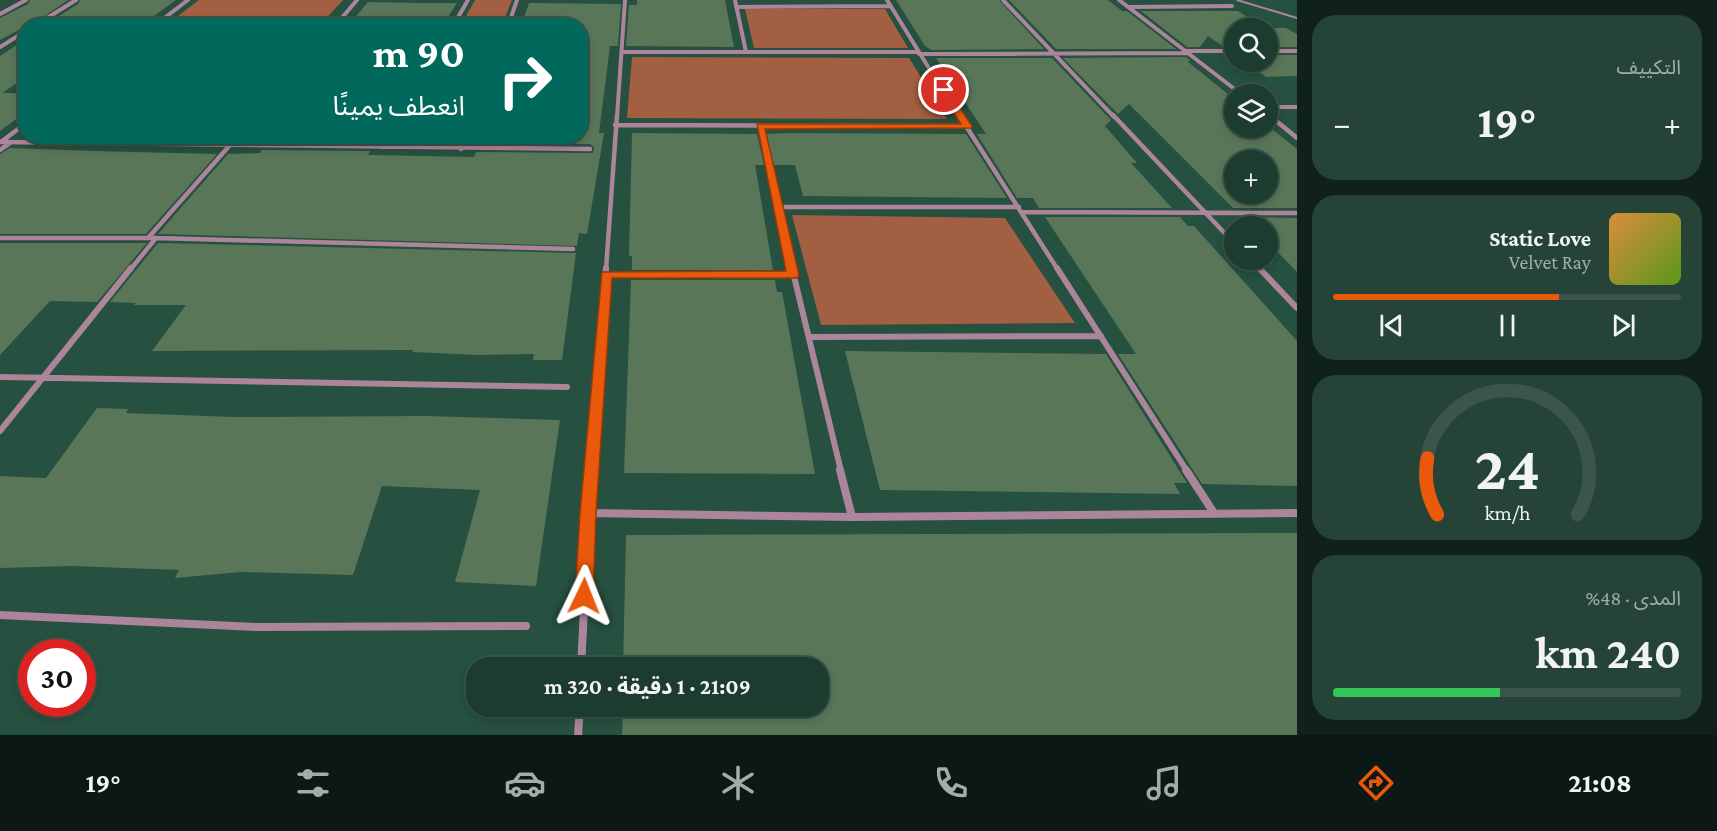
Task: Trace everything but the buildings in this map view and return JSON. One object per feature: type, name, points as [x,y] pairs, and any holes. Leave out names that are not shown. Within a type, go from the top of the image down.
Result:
[{"type":"street","points":[[0,15],[26,0]]},
{"type":"street","points":[[47,18],[76,0]]},
{"type":"street","points":[[164,18],[188,0]]},
{"type":"street","points":[[341,18],[357,0]]},
{"type":"street","points":[[458,18],[468,0]]},
{"type":"street","points":[[511,18],[517,0]]},
{"type":"street","points":[[582,657],[588,513],[625,0]]},
{"type":"street","points":[[735,0],[746,52]]},
{"type":"street","points":[[887,0],[1214,513]]},
{"type":"street","points":[[1003,0],[1224,232]]},
{"type":"street","points":[[1119,0],[1228,84]]},
{"type":"street","points":[[736,7],[891,6]]},
{"type":"street","points":[[1127,7],[1232,6]]},
{"type":"street","points":[[0,46],[18,36]]},
{"type":"street","points":[[623,52],[1056,54],[1224,51]]},
{"type":"street","points":[[1278,51],[1297,51]]},
{"type":"street","points":[[1278,107],[1297,107]]},
{"type":"street","points":[[1278,123],[1297,138]]},
{"type":"street","points":[[615,125],[968,126]]},
{"type":"street","points":[[760,126],[793,275],[810,337],[852,517]]},
{"type":"street","points":[[1,142],[18,129]]},
{"type":"street","points":[[1,142],[18,142]]},
{"type":"street","points":[[0,150],[10,142]]},
{"type":"street","points":[[157,144],[590,149]]},
{"type":"street","points":[[461,149],[463,144]]},
{"type":"street","points":[[148,238],[231,145]]},
{"type":"street","points":[[779,207],[1297,213]]},
{"type":"street","points":[[0,238],[156,238],[573,249]]},
{"type":"street","points":[[0,431],[156,238]]},
{"type":"street","points":[[1261,270],[1297,308]]},
{"type":"street","points":[[606,275],[793,275]]},
{"type":"street","points":[[810,337],[1101,336]]},
{"type":"street","points":[[0,377],[567,387]]},
{"type":"street","points":[[588,513],[852,517],[1297,513]]},
{"type":"street","points":[[0,615],[257,627],[526,626]]},
{"type":"street","points":[[579,735],[580,717]]},
{"type":"lane","points":[[1237,0],[1297,18]]},
{"type":"shaded area","points":[[199,0],[343,0],[326,18],[175,18]]},
{"type":"shaded area","points":[[475,0],[512,0],[505,18],[465,18]]},
{"type":"shaded area","points":[[745,9],[885,9],[908,48],[754,48]]},
{"type":"shaded area","points":[[632,57],[909,58],[947,119],[627,118]]},
{"type":"shaded area","points":[[792,215],[1005,218],[1075,323],[821,325]]},
{"type":"route","points":[[584,596],[606,275],[793,275],[760,126],[968,126],[944,90]]}]
